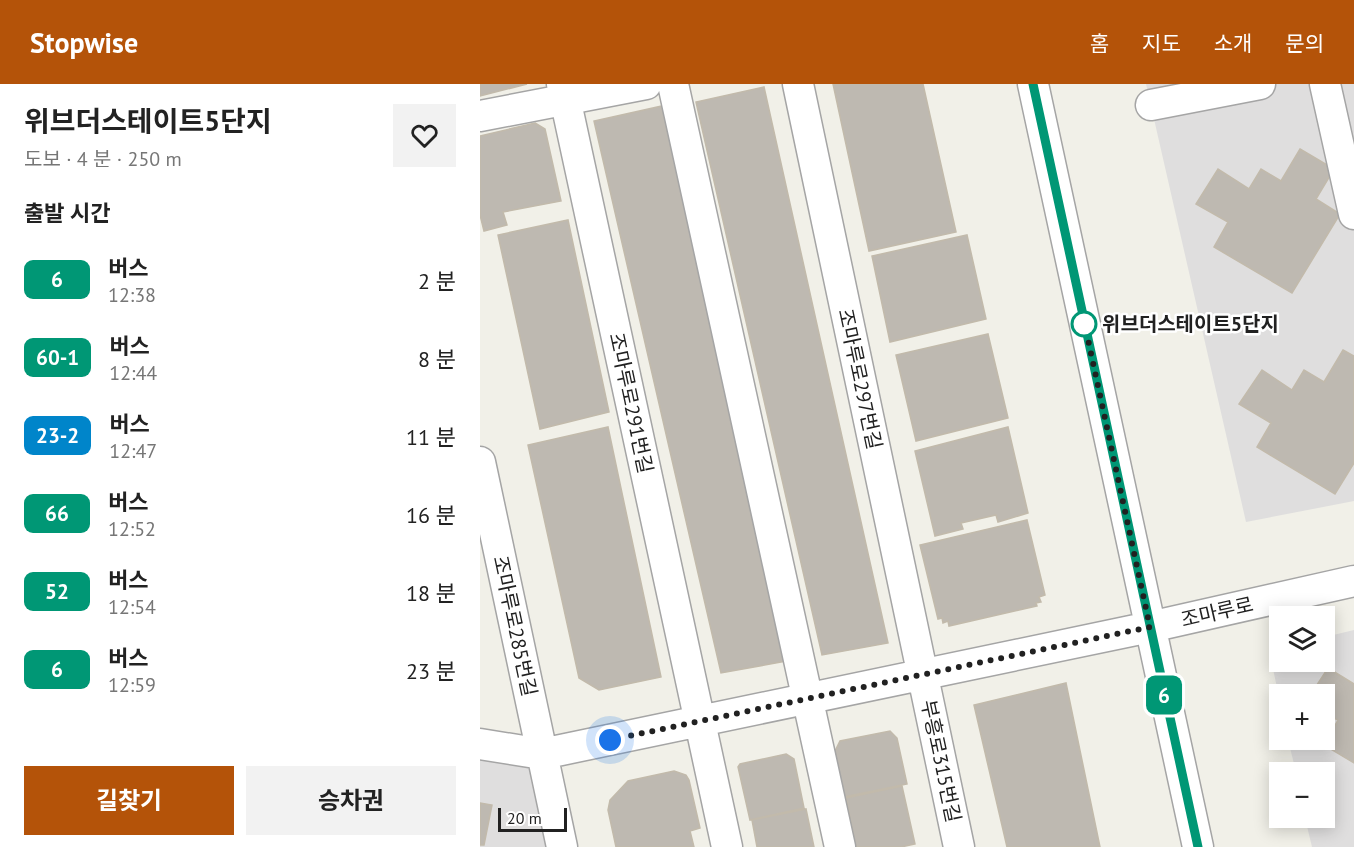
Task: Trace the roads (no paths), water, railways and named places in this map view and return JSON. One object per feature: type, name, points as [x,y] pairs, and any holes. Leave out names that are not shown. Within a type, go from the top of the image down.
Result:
[{"type":"street","points":[[480,116],[563,92],[646,84]]},
{"type":"street","points":[[673,84],[840,847]]},
{"type":"street","name":"조마루로297번길","points":[[798,84],[923,675]]},
{"type":"street","points":[[1033,84],[1198,847]]},
{"type":"street","points":[[1151,105],[1260,84]]},
{"type":"street","points":[[1325,84],[1354,214]]},
{"type":"street","name":"조마루로291번길","points":[[563,92],[727,847]]},
{"type":"street","name":"조마루로285번길","points":[[480,462],[562,847]]},
{"type":"street","name":"조마루로","points":[[480,744],[542,754],[1150,627],[1354,581]]},
{"type":"street","name":"부흥로315번길","points":[[923,675],[959,847]]},
{"type":"place","name":"위브더스테이트5단지","points":[[1084,324]]}]
